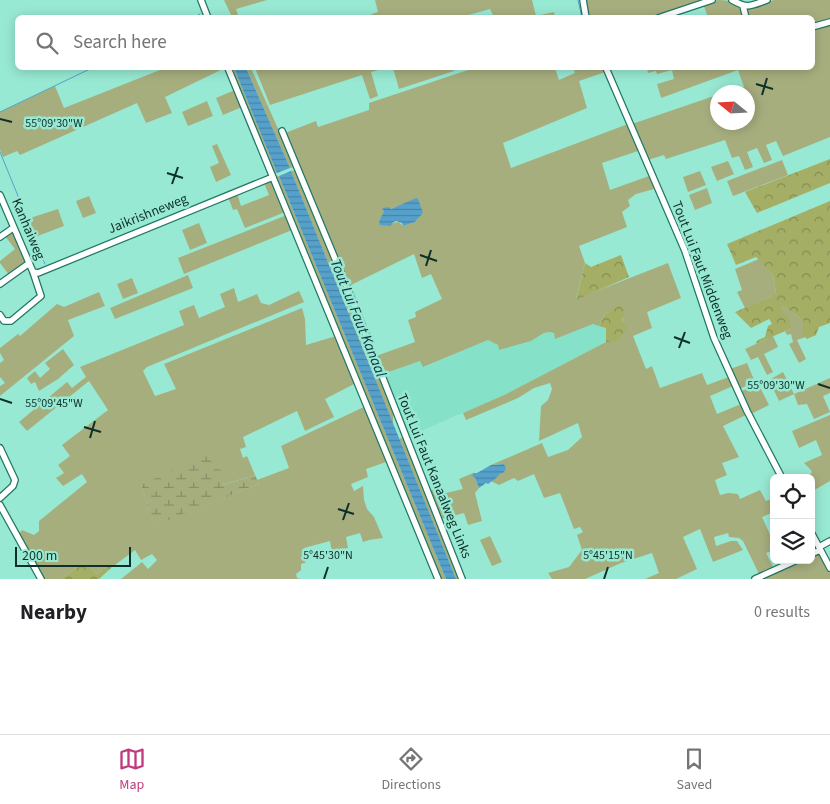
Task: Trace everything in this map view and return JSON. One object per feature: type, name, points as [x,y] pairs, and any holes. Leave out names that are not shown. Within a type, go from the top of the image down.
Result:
[{"type":"street","points":[[201,0],[207,15]]},
{"type":"street","points":[[583,0],[586,15]]},
{"type":"street","points":[[667,15],[712,0]]},
{"type":"street","points":[[732,0],[743,6],[767,0]]},
{"type":"street","points":[[743,6],[745,15]]},
{"type":"street","points":[[815,26],[830,22]]},
{"type":"street","points":[[229,70],[438,579]]},
{"type":"street","name":"Tout Lui Faut Middenweg","points":[[607,70],[685,251],[714,338],[747,411],[780,474]]},
{"type":"street","name":"Tout Lui Faut Kanaalweg Links","points":[[282,131],[353,302],[462,579]]},
{"type":"street","name":"Jaikrishneweg","points":[[33,272],[38,273],[273,177]]},
{"type":"street","name":"Kanhaiweg","points":[[0,195],[33,272],[40,296],[11,321],[4,321],[0,315]]},
{"type":"street","points":[[0,238],[13,228]]},
{"type":"street","points":[[0,284],[28,264]]},
{"type":"street","points":[[0,448],[15,480],[13,486],[0,498]]},
{"type":"street","points":[[0,506],[42,579]]},
{"type":"street","points":[[815,540],[830,568]]},
{"type":"street","points":[[815,552],[830,541]]},
{"type":"street","points":[[756,579],[788,564]]},
{"type":"shaded area","points":[[593,324],[606,328],[606,342],[504,395],[409,436],[383,374],[420,361],[424,367],[488,340],[498,345],[499,350],[531,341],[544,333],[554,333],[555,339]]},
{"type":"green space","points":[[224,0],[267,0],[236,9],[238,15],[231,15]]},
{"type":"green space","points":[[375,0],[532,0],[536,15],[493,15],[490,9],[468,15],[370,15],[378,12]]},
{"type":"green space","points":[[585,0],[708,0],[663,15],[588,15]]},
{"type":"green space","points":[[718,0],[727,1],[740,9],[743,15],[707,15],[703,4]]},
{"type":"green space","points":[[774,0],[830,0],[830,20],[815,24],[815,15],[748,15],[746,9]]},
{"type":"green space","points":[[554,12],[555,15],[540,15]]},
{"type":"green space","points":[[830,23],[830,137],[783,156],[776,141],[766,145],[772,160],[764,163],[757,148],[747,152],[753,167],[745,170],[739,156],[732,158],[725,140],[666,159],[664,155],[648,160],[632,124],[710,97],[710,130],[755,130],[755,85],[743,85],[738,70],[815,70],[815,28]]},
{"type":"green space","points":[[160,70],[221,70],[165,97],[172,113],[146,123],[137,103],[20,155],[17,151],[3,157],[0,150],[0,112],[55,86],[64,108]]},
{"type":"green space","points":[[232,70],[235,70],[277,173],[274,174]]},
{"type":"green space","points":[[247,70],[252,70],[295,167],[290,168]]},
{"type":"green space","points":[[256,70],[378,70],[371,72],[378,96],[370,99],[362,75],[270,105]]},
{"type":"green space","points":[[394,70],[454,70],[454,71],[399,89]]},
{"type":"green space","points":[[468,70],[556,70],[559,80],[575,73],[574,70],[604,70],[605,72],[579,81],[587,108],[503,143],[511,168],[628,124],[638,151],[602,163],[610,190],[649,176],[654,189],[636,194],[628,200],[630,206],[622,212],[627,227],[579,246],[585,263],[576,299],[668,263],[681,298],[647,312],[652,328],[633,336],[646,369],[652,366],[660,388],[702,373],[707,385],[729,377],[733,386],[710,396],[717,414],[741,404],[746,415],[723,426],[739,457],[722,463],[727,475],[715,480],[720,495],[728,493],[738,494],[740,499],[760,490],[766,501],[770,500],[770,514],[762,517],[770,535],[770,552],[766,553],[774,569],[760,576],[743,541],[739,538],[729,537],[728,533],[714,537],[716,546],[737,541],[743,550],[713,562],[700,529],[683,537],[697,569],[676,579],[645,579],[659,573],[652,553],[621,563],[585,579],[552,579],[548,573],[569,567],[582,550],[577,535],[583,532],[580,527],[574,529],[560,493],[544,498],[534,474],[518,481],[514,478],[499,485],[491,481],[501,473],[504,464],[491,465],[542,443],[548,457],[568,450],[582,437],[578,423],[539,441],[541,406],[548,400],[552,389],[550,383],[534,388],[518,398],[466,420],[463,413],[504,395],[606,342],[617,342],[624,315],[621,306],[605,314],[599,326],[593,324],[555,339],[554,333],[544,333],[531,341],[499,350],[498,345],[488,340],[423,367],[420,361],[383,374],[376,356],[415,342],[408,320],[416,317],[415,312],[442,299],[431,274],[422,278],[414,254],[349,286],[285,133],[316,121],[318,127],[369,110],[369,103]],"holes":[[[399,206],[423,213],[415,222],[403,226],[399,222],[379,221],[384,211]]]},
{"type":"green space","points":[[647,70],[672,70],[657,74],[656,71],[648,73]]},
{"type":"green space","points":[[672,70],[738,70],[661,98],[657,84],[674,79]]},
{"type":"green space","points":[[235,90],[242,107],[223,115],[216,98]]},
{"type":"green space","points":[[207,101],[213,116],[188,126],[182,112]]},
{"type":"green space","points":[[217,144],[231,175],[216,182],[210,167],[219,163],[212,146]]},
{"type":"green space","points":[[830,159],[830,183],[757,213],[745,192]]},
{"type":"green space","points":[[782,160],[788,175],[733,196],[727,181]]},
{"type":"green space","points":[[728,161],[734,174],[717,181],[711,167]]},
{"type":"green space","points":[[296,170],[352,309],[351,311],[360,336],[364,338],[393,413],[393,424],[291,171]]},
{"type":"green space","points":[[700,171],[706,185],[688,192],[683,177]]},
{"type":"green space","points":[[279,176],[446,579],[441,579],[275,177]]},
{"type":"green space","points":[[272,179],[285,212],[245,228],[237,209],[233,210],[228,197],[237,193],[241,206],[269,195],[264,183]]},
{"type":"green space","points":[[707,188],[712,203],[695,210],[689,195]]},
{"type":"green space","points":[[89,196],[96,213],[83,218],[76,201]]},
{"type":"green space","points":[[830,201],[830,323],[819,327],[816,335],[807,339],[803,338],[803,320],[783,306],[781,310],[790,318],[790,329],[755,344],[758,340],[765,337],[768,326],[772,324],[769,319],[751,328],[735,312],[770,297],[776,292],[773,275],[756,257],[736,265],[727,244]]},
{"type":"green space","points":[[58,209],[64,226],[35,237],[27,219]]},
{"type":"green space","points":[[287,215],[292,230],[184,274],[178,258]]},
{"type":"green space","points":[[199,223],[207,243],[190,250],[182,230]]},
{"type":"green space","points":[[13,230],[25,261],[9,275],[0,261],[15,249],[5,236]]},
{"type":"green space","points":[[621,255],[629,277],[576,300],[585,263],[591,267]]},
{"type":"green space","points":[[759,259],[773,275],[776,292],[770,297],[745,308],[737,292],[742,290],[735,269]]},
{"type":"green space","points":[[188,275],[193,288],[115,319],[110,308]]},
{"type":"green space","points":[[132,278],[138,293],[123,299],[117,284]]},
{"type":"green space","points":[[234,288],[238,302],[257,294],[261,303],[269,305],[299,291],[304,302],[147,367],[143,371],[155,396],[176,389],[164,364],[302,308],[305,319],[306,345],[336,336],[356,383],[325,399],[334,417],[305,431],[297,411],[243,437],[246,447],[240,449],[243,458],[247,456],[255,475],[222,485],[141,485],[155,524],[259,484],[257,480],[289,468],[281,446],[366,406],[389,461],[366,469],[368,477],[351,484],[354,491],[363,486],[367,509],[374,517],[383,538],[363,542],[360,533],[346,537],[348,548],[332,553],[330,541],[304,548],[308,557],[305,563],[301,564],[301,570],[296,574],[297,578],[301,579],[121,579],[142,562],[148,569],[157,560],[152,554],[141,560],[135,550],[111,568],[109,565],[97,574],[84,563],[60,579],[43,579],[18,535],[22,530],[34,535],[39,531],[39,521],[87,482],[82,474],[63,486],[56,478],[64,473],[58,465],[70,456],[62,445],[108,410],[89,381],[27,431],[19,422],[67,382],[72,388],[86,377],[80,367],[184,325],[179,311],[194,305],[199,318],[225,307],[220,294]]},
{"type":"green space","points":[[99,292],[105,306],[68,320],[74,336],[0,396],[0,386],[5,383],[0,377],[0,363],[4,360],[0,353],[0,348],[18,334],[20,336],[57,304],[64,307]]},
{"type":"green space","points":[[621,305],[625,315],[622,320],[627,328],[617,342],[606,342],[606,328],[599,326],[605,314]]},
{"type":"green space","points":[[783,306],[803,320],[803,338],[797,340],[806,359],[799,363],[789,344],[793,342],[791,334],[787,335],[785,331],[790,329],[781,310]]},
{"type":"green space","points":[[773,336],[778,347],[764,354],[773,372],[767,375],[758,357],[751,360],[745,349]]},
{"type":"green space","points":[[63,349],[74,365],[58,379],[39,391],[35,382],[31,384],[27,378],[35,371],[40,378],[50,369],[45,363]]},
{"type":"green space","points":[[747,363],[755,382],[739,389],[730,369]]},
{"type":"green space","points":[[783,372],[794,394],[779,401],[769,380]]},
{"type":"green space","points":[[830,378],[830,393],[823,396],[830,412],[814,419],[807,404],[798,405],[794,394]]},
{"type":"green space","points":[[758,383],[769,405],[751,414],[740,392]]},
{"type":"green space","points":[[830,415],[830,481],[815,490],[815,474],[810,474],[812,473],[811,470],[804,463],[822,455],[816,440],[799,448],[792,431]]},
{"type":"green space","points":[[404,437],[460,579],[456,579],[399,439]]},
{"type":"green space","points":[[205,455],[208,458],[214,458],[218,462],[218,469],[221,470],[223,475],[223,485],[255,475],[259,484],[155,525],[141,485]]},
{"type":"green space","points":[[473,473],[472,476],[475,478],[479,488],[475,493],[482,521],[468,525],[464,513],[441,519],[430,491],[443,487],[446,493],[463,489],[459,479]]},
{"type":"green space","points":[[490,536],[502,562],[492,566],[480,540]]},
{"type":"green space","points":[[819,553],[830,573],[830,579],[760,579],[793,564],[815,564],[815,554]]},
{"type":"green space","points":[[84,563],[97,574],[109,565],[111,568],[99,579],[60,579]]},
{"type":"water","points":[[235,70],[247,70],[290,168],[277,173]]},
{"type":"water","points":[[291,171],[456,579],[446,579],[279,176]]},
{"type":"water","points":[[416,198],[423,213],[415,222],[403,226],[402,223],[396,221],[391,226],[380,225],[379,221],[384,211],[382,208],[389,207],[391,209]]},
{"type":"water","points":[[504,464],[506,469],[503,473],[479,488],[475,478],[472,476],[473,473],[477,473],[491,465]]},
{"type":"waterway","points":[[578,0],[581,15]]},
{"type":"waterway","points":[[0,112],[88,70]]},
{"type":"waterway","points":[[0,152],[34,235]]},
{"type":"waterway","points":[[36,243],[45,264]]},
{"type":"water label","name":"Tout Lui Faut Kanaal","points":[[358,318]]}]
